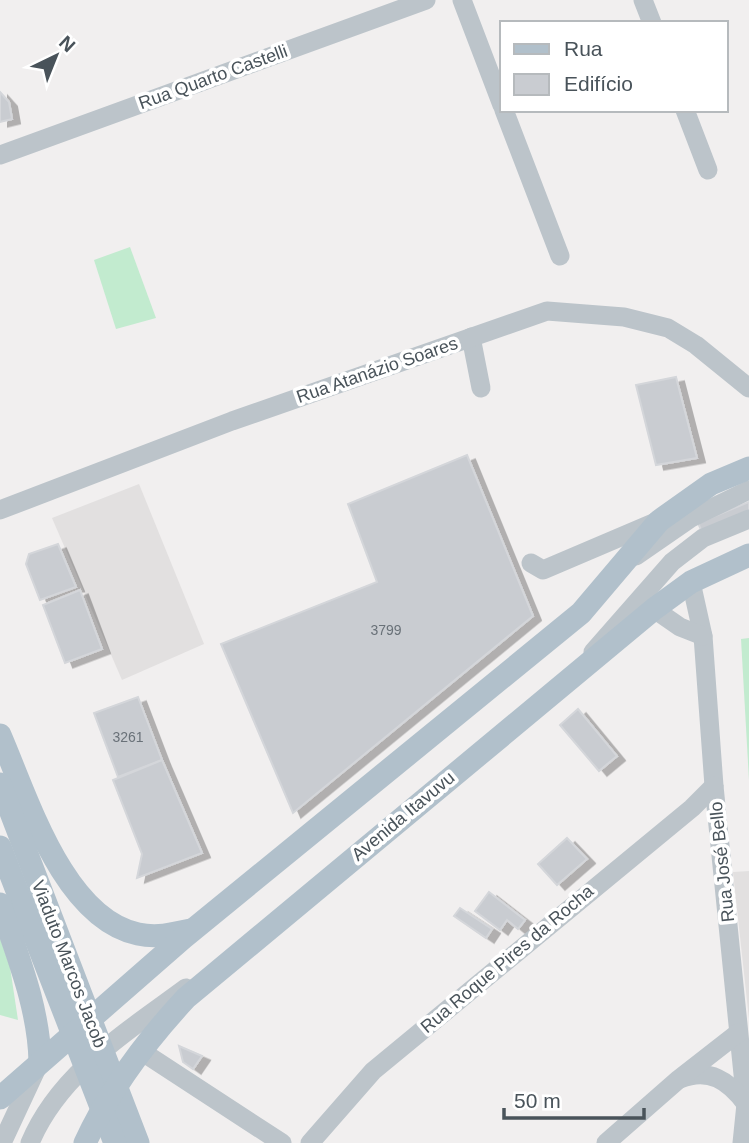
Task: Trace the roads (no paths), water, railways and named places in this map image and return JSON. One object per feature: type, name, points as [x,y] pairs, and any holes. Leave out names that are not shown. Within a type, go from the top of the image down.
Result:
[{"type":"main road","points":[[0,1098],[194,929],[581,612],[659,521],[710,484],[749,468]]},
{"type":"main road","name":"Avenida Itavuvu","points":[[85,1143],[96,1119],[141,1051],[187,998],[654,609],[691,582],[749,555]]},
{"type":"main road","points":[[0,735],[54,859],[82,897],[110,922],[136,934],[164,936],[194,929]]},
{"type":"main road","name":"Avenida Itavuvu","points":[[0,773],[97,1012],[105,1048],[104,1087],[96,1119]]},
{"type":"main road","name":"Viaduto Marcos Jacob","points":[[0,784],[138,1143]]},
{"type":"main road","name":"Viaduto Marcos Jacob","points":[[0,847],[115,1143]]},
{"type":"main road","points":[[0,904],[30,996],[40,1043],[40,1062]]},
{"type":"street","name":"Rua Quarto Castelli","points":[[0,155],[426,0]]},
{"type":"street","points":[[462,0],[500,99]]},
{"type":"street","points":[[643,0],[651,21]]},
{"type":"street","points":[[506,112],[560,256]]},
{"type":"street","points":[[686,112],[708,170]]},
{"type":"street","name":"Rua Atanázio Soares","points":[[0,510],[232,421],[547,311],[624,317],[668,328],[696,345],[749,388]]},
{"type":"street","points":[[471,337],[481,388]]},
{"type":"street","points":[[622,566],[691,518],[749,490]]},
{"type":"street","points":[[575,674],[672,562],[703,538],[749,519]]},
{"type":"street","points":[[531,563],[543,570],[659,521]]},
{"type":"street","name":"Rua José Bello","points":[[691,582],[703,636],[714,786],[746,1104],[742,1143]]},
{"type":"street","points":[[654,609],[680,627],[703,636]]},
{"type":"street","name":"Rua Roque Pires da Rocha","points":[[310,1143],[373,1070],[692,808],[714,786]]},
{"type":"street","points":[[30,1143],[57,1097],[105,1048],[304,898]]},
{"type":"street","points":[[606,1143],[679,1079],[738,1033]]},
{"type":"street","points":[[141,1051],[282,1143]]},
{"type":"street","points":[[2,1143],[40,1062]]},
{"type":"street","points":[[679,1079],[692,1074],[711,1077],[731,1085],[746,1104]]}]
